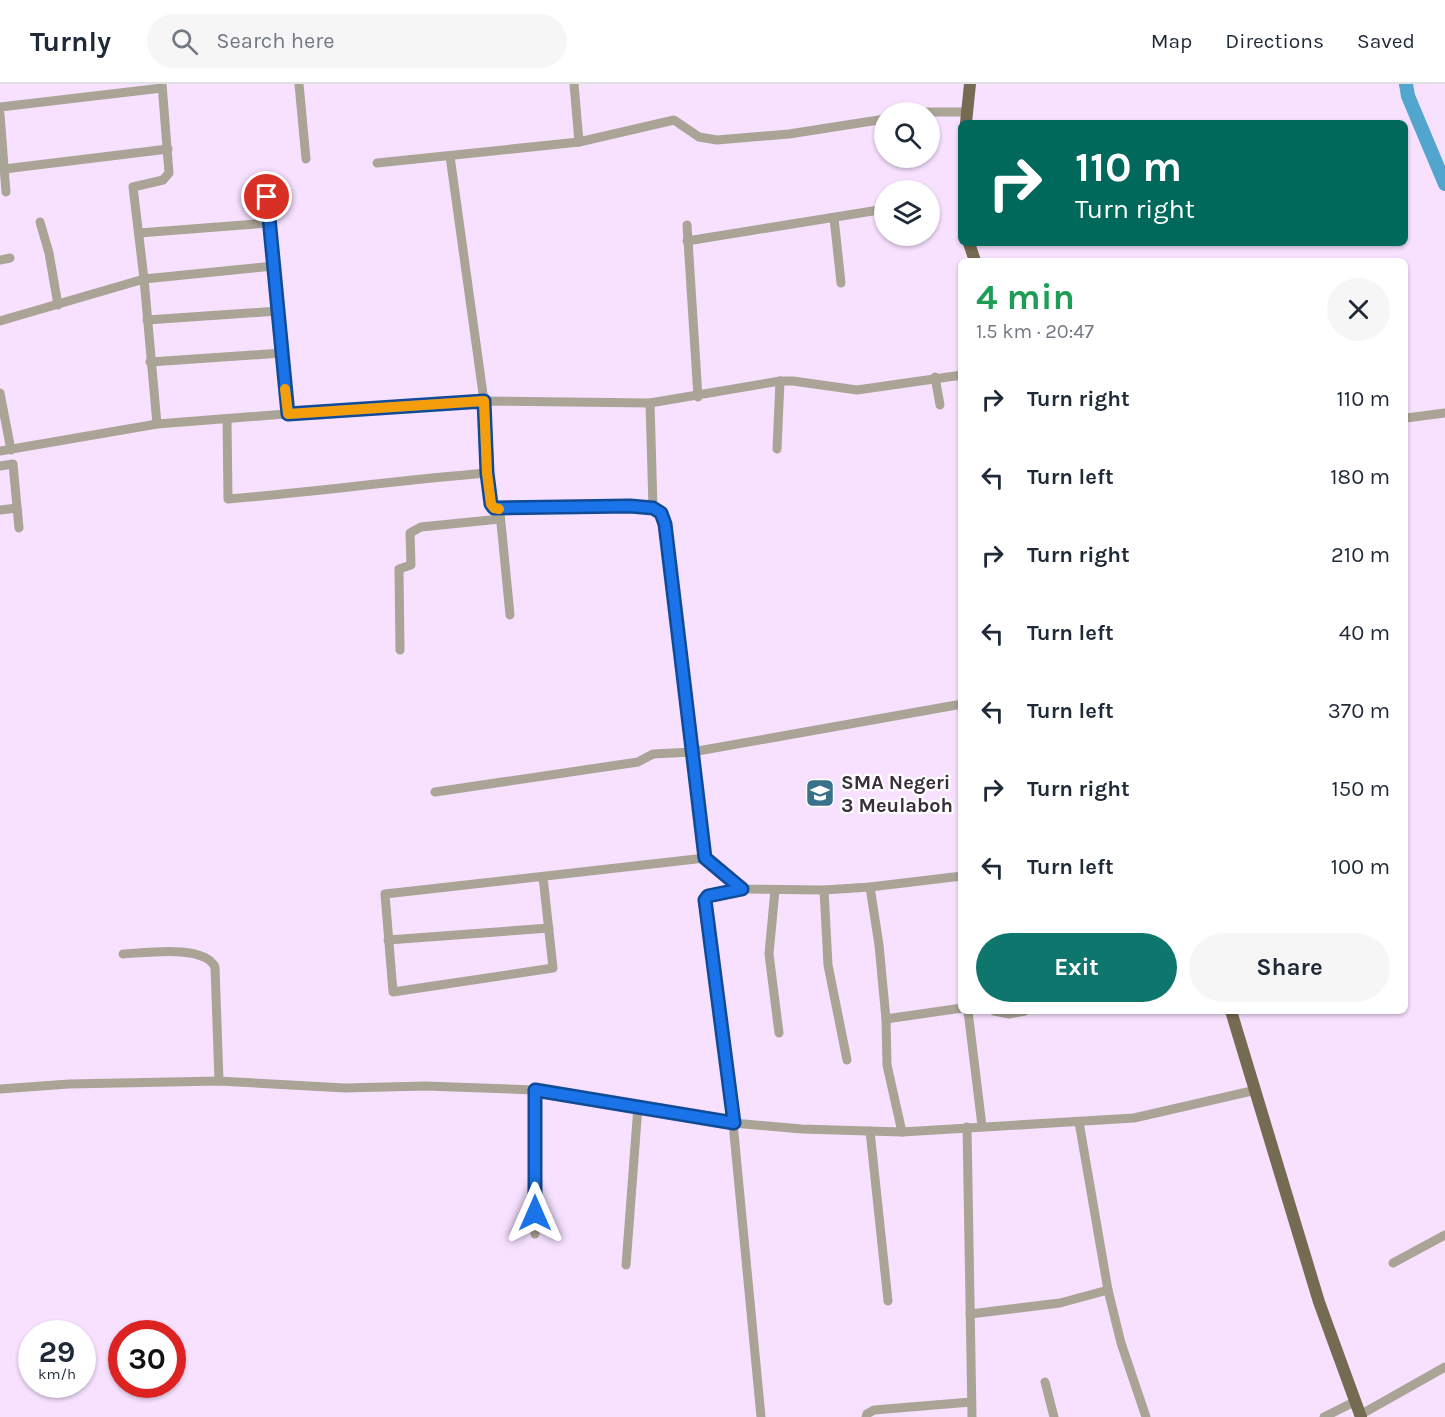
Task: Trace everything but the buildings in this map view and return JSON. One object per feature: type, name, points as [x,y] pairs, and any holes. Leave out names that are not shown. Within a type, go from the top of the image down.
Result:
[{"type":"main road","points":[[966,117],[970,84]]},
{"type":"main road","points":[[1232,1014],[1319,1302],[1361,1416]]},
{"type":"street","points":[[299,84],[306,159]]},
{"type":"street","points":[[574,84],[579,142]]},
{"type":"street","points":[[0,107],[162,86],[169,174],[158,182],[133,187],[157,424]]},
{"type":"street","points":[[0,114],[6,192]]},
{"type":"street","points":[[940,114],[966,117]]},
{"type":"street","points":[[377,163],[579,142],[674,120],[699,137],[717,140],[789,134],[874,121]]},
{"type":"street","points":[[4,169],[168,149]]},
{"type":"street","points":[[450,156],[484,401],[487,473],[491,504],[500,514],[510,615]]},
{"type":"street","points":[[267,197],[288,414]]},
{"type":"street","points":[[687,241],[874,211]]},
{"type":"street","points":[[834,218],[841,284]]},
{"type":"street","points":[[40,222],[49,253],[58,305]]},
{"type":"street","points":[[139,233],[268,223]]},
{"type":"street","points":[[687,225],[698,397]]},
{"type":"street","points":[[0,260],[10,258]]},
{"type":"street","points":[[0,321],[144,279],[273,266]]},
{"type":"street","points":[[147,320],[278,311]]},
{"type":"street","points":[[150,362],[282,353]]},
{"type":"street","points":[[0,452],[157,424],[484,401],[650,403],[698,397],[780,381],[857,390],[958,375]]},
{"type":"street","points":[[936,377],[940,405]]},
{"type":"street","points":[[777,449],[780,381]]},
{"type":"street","points":[[0,393],[11,450]]},
{"type":"street","points":[[650,403],[653,508]]},
{"type":"street","points":[[1408,418],[1445,413]]},
{"type":"street","points":[[226,420],[228,500],[326,491],[387,481],[487,473]]},
{"type":"street","points":[[0,466],[13,465],[19,528]]},
{"type":"street","points":[[400,650],[399,568],[411,566],[410,533],[421,527],[500,514],[630,506],[653,508],[661,513],[665,524],[705,858],[742,889]]},
{"type":"street","points":[[0,510],[17,508]]},
{"type":"street","points":[[435,792],[638,762],[653,754],[692,752],[958,705]]},
{"type":"street","points":[[543,877],[553,968],[393,992],[385,894],[705,858]]},
{"type":"street","points":[[760,1417],[734,1123],[705,900],[708,896],[742,889],[824,890],[958,876]]},
{"type":"street","points":[[870,887],[879,945],[886,1019],[887,1065],[902,1132]]},
{"type":"street","points":[[775,890],[769,954],[779,1033]]},
{"type":"street","points":[[824,890],[828,965],[848,1060]]},
{"type":"street","points":[[388,940],[549,928]]},
{"type":"street","points":[[123,954],[185,952],[202,956],[213,963],[219,1081]]},
{"type":"street","points":[[886,1019],[958,1009]]},
{"type":"street","points":[[968,1014],[982,1126]]},
{"type":"street","points":[[0,1089],[69,1084],[219,1081],[345,1088],[425,1086],[535,1090],[734,1123],[802,1129],[902,1132],[1134,1118],[1256,1090]]},
{"type":"street","points":[[535,1090],[535,1234]]},
{"type":"street","points":[[626,1265],[638,1106]]},
{"type":"street","points":[[1079,1122],[1108,1290],[1121,1343],[1146,1417]]},
{"type":"street","points":[[967,1127],[972,1417]]},
{"type":"street","points":[[870,1131],[888,1301]]},
{"type":"street","points":[[1393,1263],[1445,1235]]},
{"type":"street","points":[[970,1314],[1060,1303],[1108,1290]]},
{"type":"street","points":[[1361,1416],[1445,1367]]},
{"type":"street","points":[[1045,1382],[1054,1417]]},
{"type":"street","points":[[1324,1417],[1356,1401]]},
{"type":"street","points":[[866,1417],[874,1410],[971,1402]]},
{"type":"waterway","points":[[1406,84],[1408,96],[1445,184]]},
{"type":"slow traffic","points":[[285,389],[288,414],[484,401],[487,473],[491,504],[494,508],[499,509]]},
{"type":"place","name":"SMA Negeri 3 Meulaboh","points":[[820,793]]},
{"type":"route","points":[[267,197],[288,414],[484,401],[487,473],[491,504],[494,508],[630,506],[653,508],[661,513],[665,524],[705,858],[742,889],[708,896],[705,900],[734,1123],[535,1090],[535,1213]]}]
